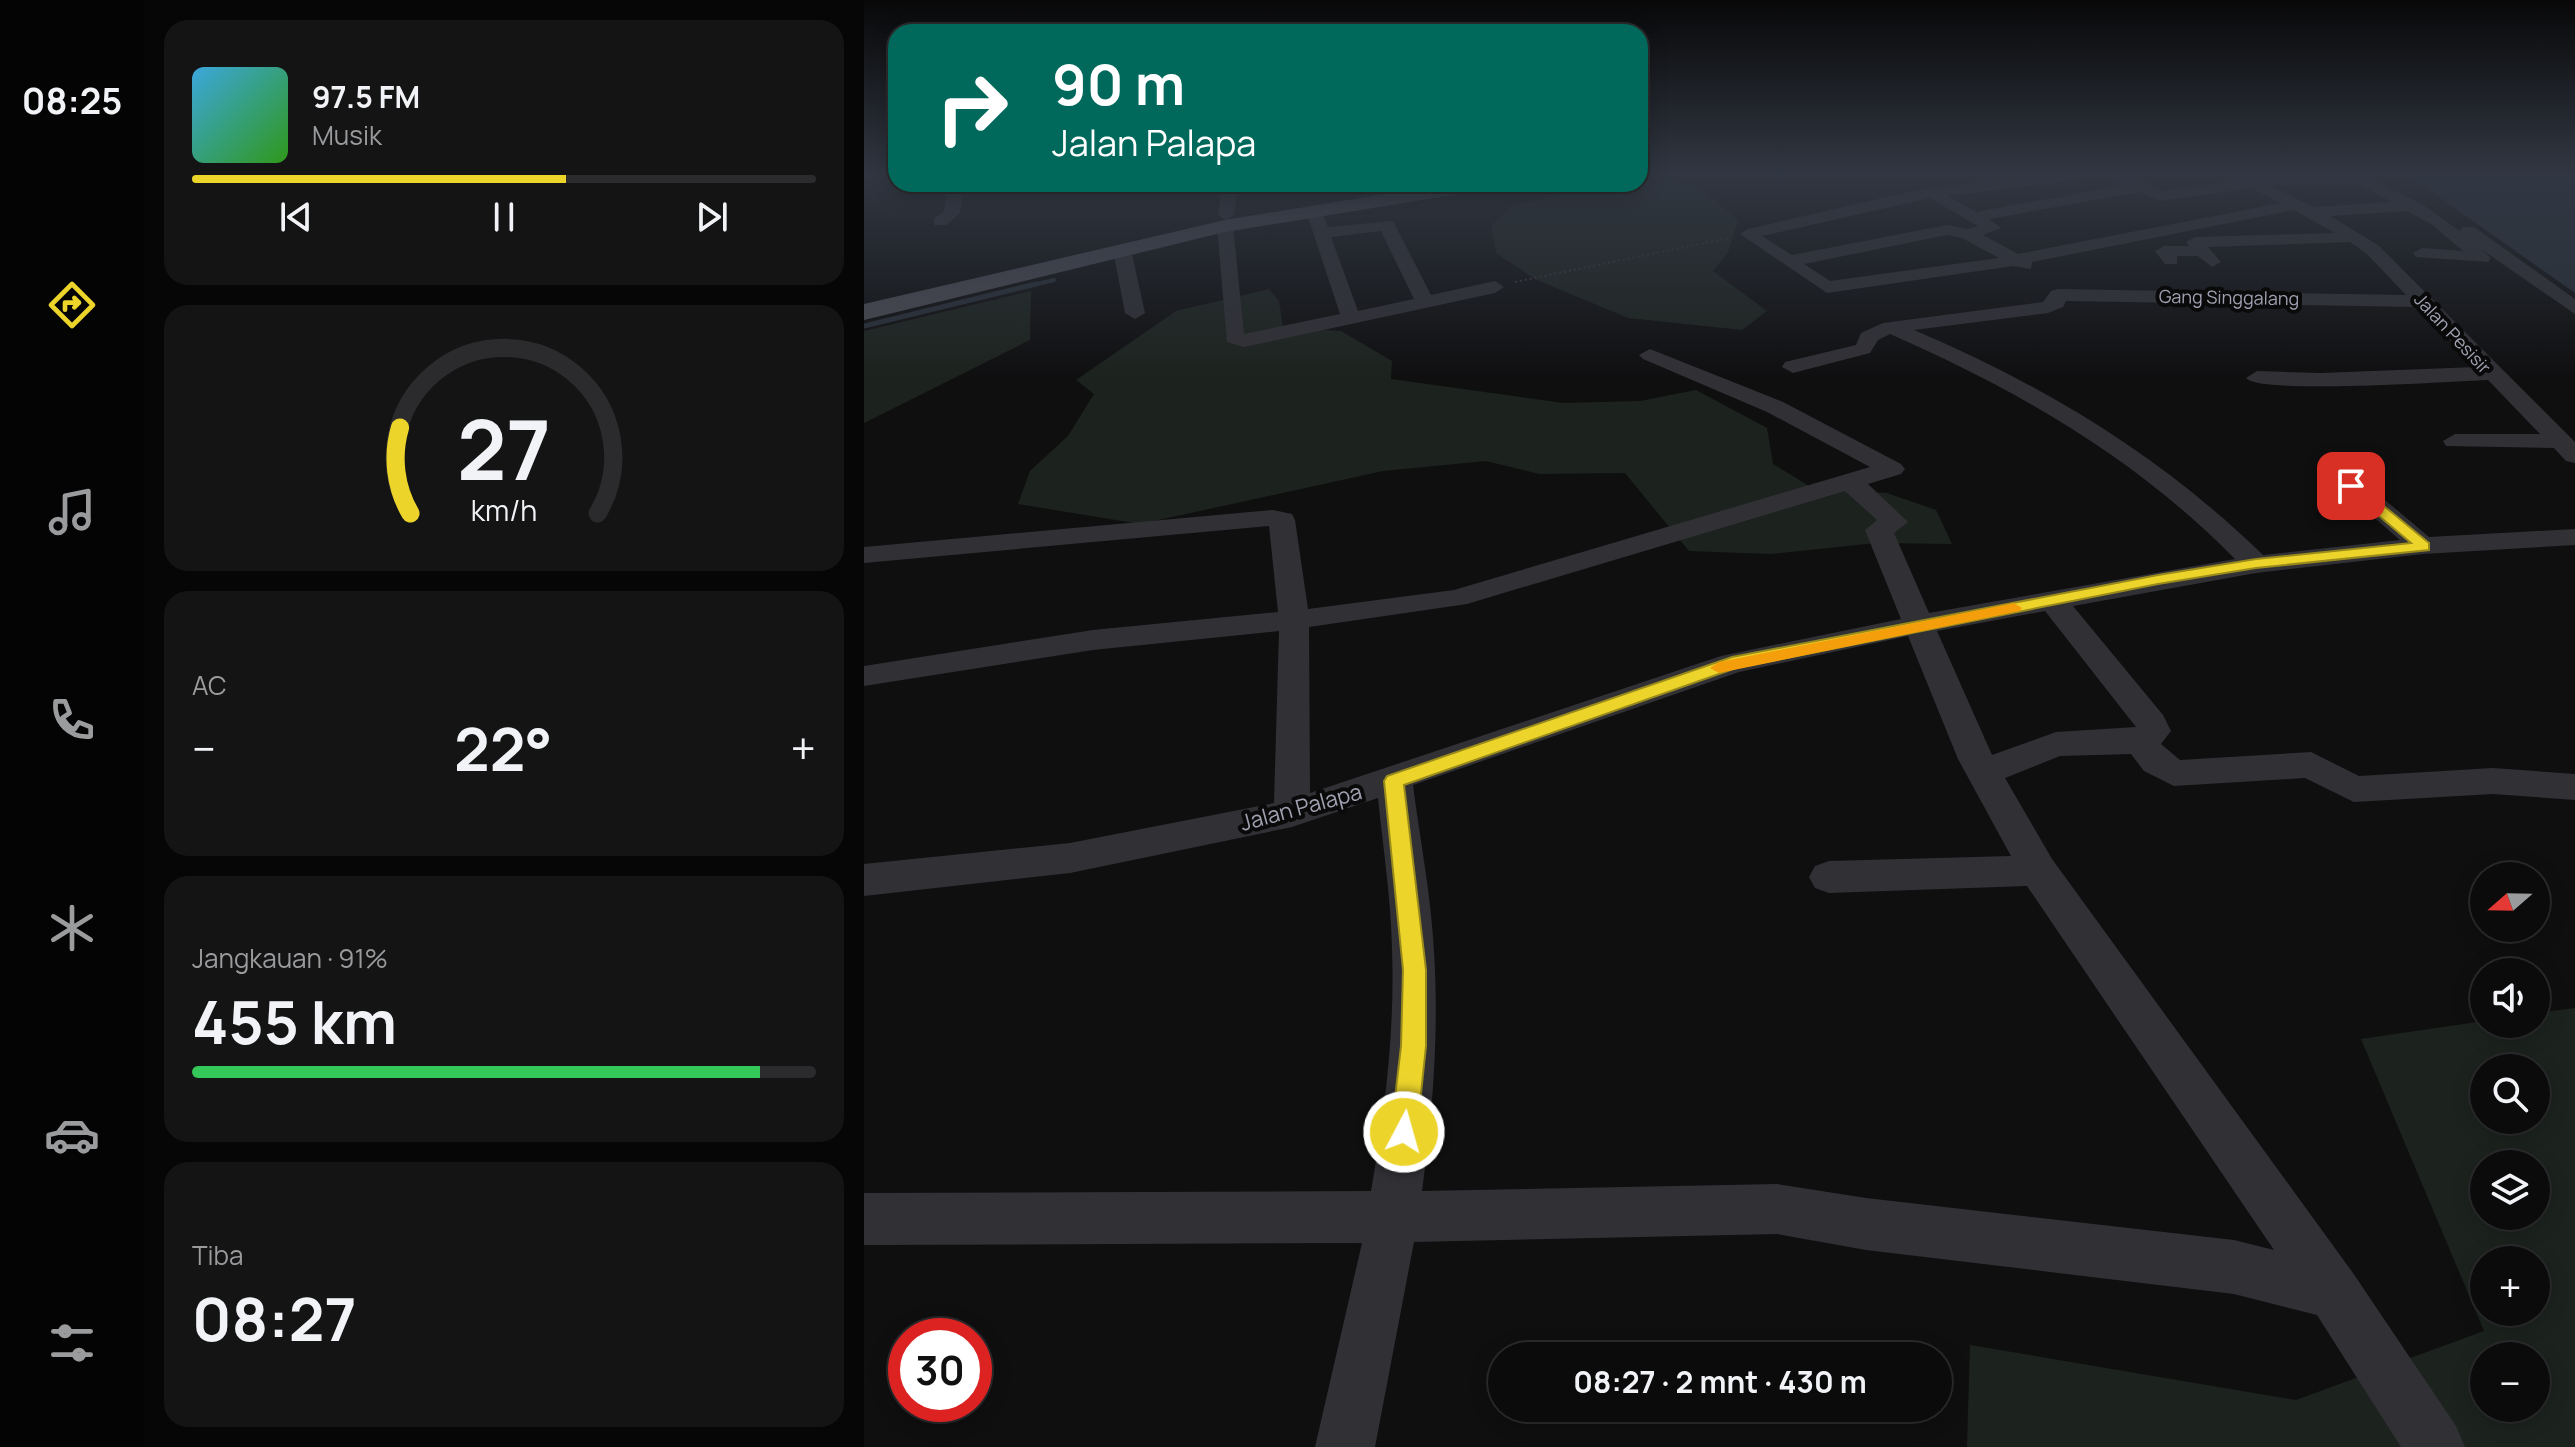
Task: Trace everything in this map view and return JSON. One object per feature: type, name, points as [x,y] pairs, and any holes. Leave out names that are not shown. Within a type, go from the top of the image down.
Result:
[{"type":"main road","points":[[864,299],[1123,243]]},
{"type":"main road","points":[[864,312],[1148,243]]},
{"type":"street","points":[[1228,243],[1234,338],[1263,339],[1495,287]]},
{"type":"street","points":[[1324,243],[1351,319]]},
{"type":"street","points":[[1396,243],[1425,302]]},
{"type":"street","points":[[1762,243],[1827,287],[1903,280],[2101,243]]},
{"type":"street","points":[[1791,261],[1884,243]]},
{"type":"street","points":[[1793,367],[1863,349],[1867,346],[1866,338],[1890,327],[2048,307],[2056,303],[2048,286],[1994,243]]},
{"type":"street","points":[[2171,260],[2164,251],[2206,257],[2195,243]]},
{"type":"street","points":[[2271,243],[2282,256]]},
{"type":"street","name":"Jalan Pesisir","points":[[2362,243],[2380,257],[2567,449]]},
{"type":"street","points":[[2422,253],[2482,258],[2463,243]]},
{"type":"street","points":[[2484,243],[2575,308]]},
{"type":"street","points":[[1122,250],[1135,313]]},
{"type":"street","name":"Gang Singgalang","points":[[2048,286],[2423,301]]},
{"type":"street","points":[[1890,327],[1974,364],[2114,443],[2161,475],[2256,564]]},
{"type":"street","points":[[864,676],[1093,640],[1294,620],[1457,598],[1882,473],[1891,466],[1775,407],[1650,355]]},
{"type":"street","points":[[2257,378],[2336,380],[2490,373]]},
{"type":"street","points":[[2455,441],[2567,449]]},
{"type":"street","points":[[2333,469],[2423,546]]},
{"type":"street","points":[[1850,482],[1895,522],[1880,532],[1917,625],[1984,772],[2038,870],[2334,1292],[2435,1447]]},
{"type":"street","points":[[864,555],[1273,518],[1282,520],[1286,528],[1294,620],[1292,813]]},
{"type":"street","name":"Jalan Palapa","points":[[865,881],[1070,858],[1292,813],[1394,781],[1732,663],[1917,625],[2256,564],[2423,546],[2575,537]]},
{"type":"street","points":[[1984,772],[2056,744],[2140,742],[2154,731],[2151,723],[2053,601]]},
{"type":"street","points":[[2140,742],[2156,762],[2174,773],[2311,765],[2354,789],[2493,781],[2575,787]]},
{"type":"street","points":[[1345,1447],[1395,1217],[1414,1046],[1414,970],[1394,781]]},
{"type":"street","points":[[1829,877],[2038,870]]},
{"type":"street","points":[[864,1219],[1395,1217],[1777,1209],[1866,1224],[2234,1267],[2334,1292]]},
{"type":"path","points":[[1495,287],[1707,243]]},
{"type":"shaded area","points":[[1494,243],[1731,243],[1728,252],[1713,271],[1767,311],[1742,330],[1628,318],[1535,279],[1496,253]]},
{"type":"shaded area","points":[[2504,243],[2575,243],[2575,293]]},
{"type":"shaded area","points":[[1269,289],[1279,301],[1283,327],[1341,331],[1392,361],[1391,379],[1563,403],[1640,401],[1696,390],[1767,428],[1773,464],[1814,489],[1887,493],[1936,510],[1952,544],[1876,543],[1771,554],[1689,551],[1625,473],[1539,474],[1486,461],[1383,471],[1140,524],[1018,504],[1030,471],[1068,436],[1094,394],[1076,380],[1176,311]]},
{"type":"shaded area","points":[[1031,291],[1030,340],[864,423],[864,331]]},
{"type":"shaded area","points":[[2575,1008],[2575,1447],[1967,1447],[1970,1345],[2296,1400],[2484,1331],[2482,1326],[2550,1326],[2550,1246],[2470,1246],[2470,1298],[2361,1039],[2470,1023],[2470,1038],[2550,1038],[2550,1011]]},
{"type":"waterway","points":[[1028,286],[1054,280]]},
{"type":"waterway","points":[[864,326],[1036,284]]},
{"type":"slow traffic","points":[[1719,668],[1917,625],[2014,608]]},
{"type":"route","points":[[1404,1132],[1414,1046],[1414,970],[1394,781],[1732,663],[2158,579],[2256,564],[2423,546],[2351,486]]}]
